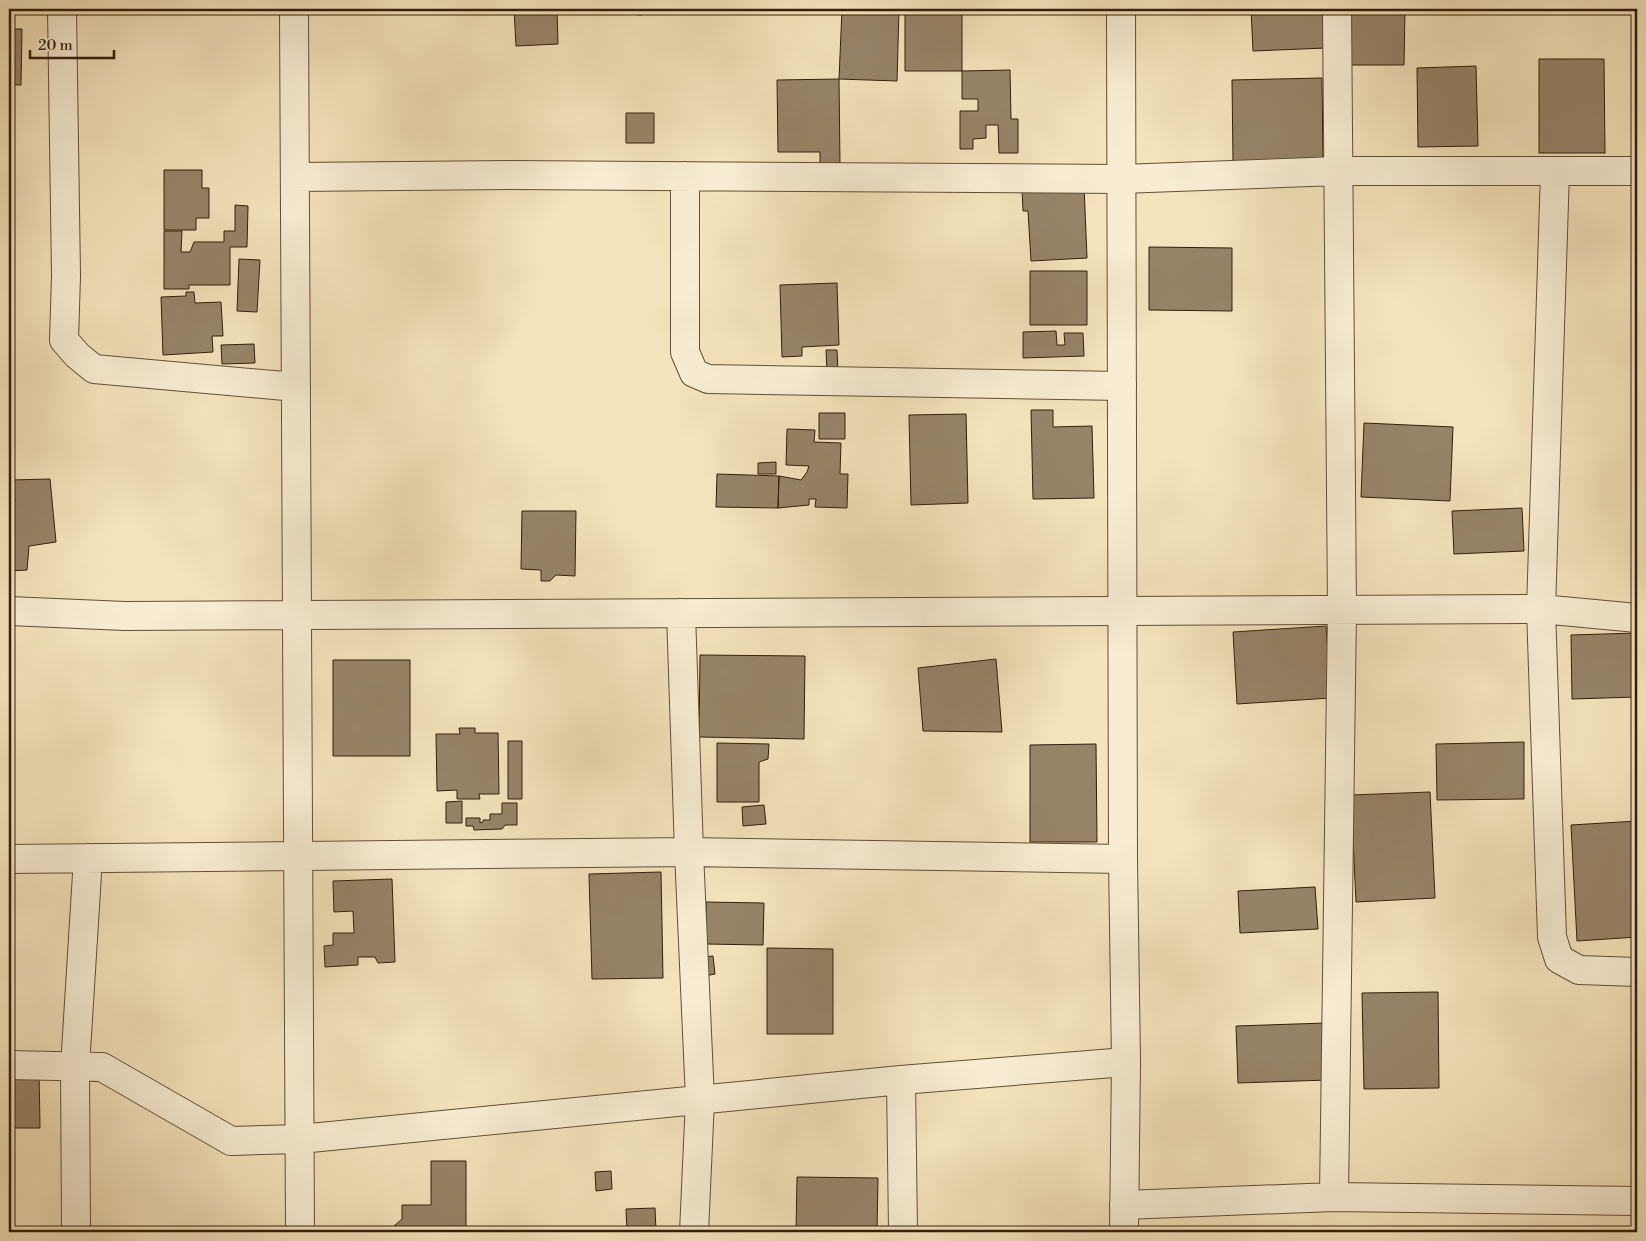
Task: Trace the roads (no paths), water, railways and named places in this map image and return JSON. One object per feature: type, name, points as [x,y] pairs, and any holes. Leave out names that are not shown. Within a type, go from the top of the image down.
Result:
[{"type":"street","points":[[62,9],[66,276],[64,340],[77,355],[94,369],[296,387]]},
{"type":"street","points":[[294,9],[300,1232]]},
{"type":"street","points":[[1121,9],[1123,859],[1126,1062],[1124,1232]]},
{"type":"street","points":[[1334,1197],[1342,610],[1337,9]]},
{"type":"street","points":[[295,177],[685,176],[1121,179],[1338,172],[1637,172]]},
{"type":"street","points":[[1555,172],[1541,609],[1552,937],[1559,959],[1580,970],[1637,972]]},
{"type":"street","points":[[685,176],[685,352],[694,373],[708,379],[1122,386]]},
{"type":"street","points":[[9,611],[125,616],[1541,609],[1637,618]]},
{"type":"street","points":[[681,613],[700,1100],[694,1232]]},
{"type":"street","points":[[9,859],[689,852],[1123,859]]},
{"type":"street","points":[[76,1232],[75,1067],[88,858]]},
{"type":"street","points":[[9,1065],[102,1067],[231,1141],[300,1139],[901,1080],[1126,1062]]},
{"type":"street","points":[[901,1080],[903,1232]]},
{"type":"street","points":[[1124,1205],[1334,1197],[1637,1201]]}]
